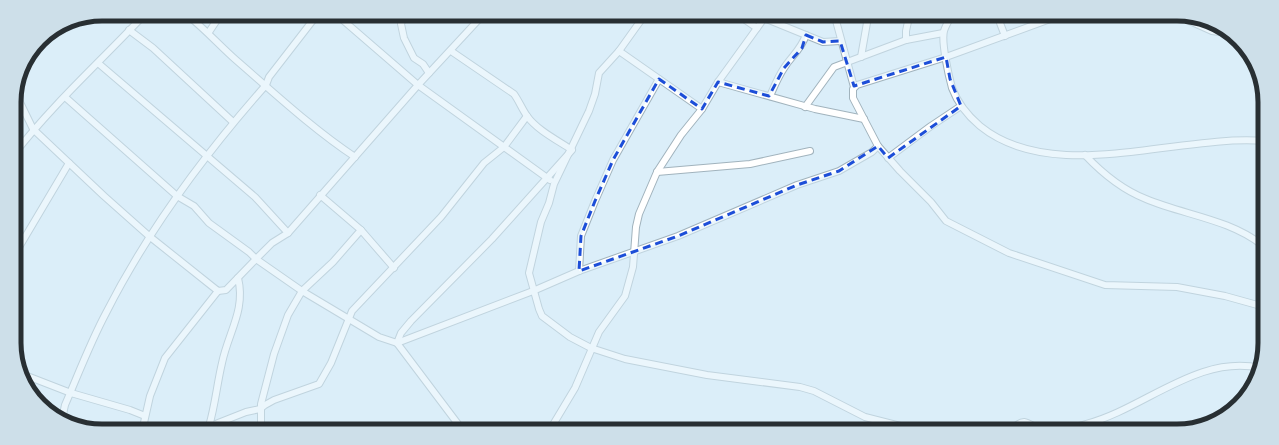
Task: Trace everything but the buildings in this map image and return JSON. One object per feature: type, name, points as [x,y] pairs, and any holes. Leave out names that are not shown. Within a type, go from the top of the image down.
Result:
[{"type":"street","points":[[21,144],[47,113],[66,96],[138,21]]},
{"type":"street","points":[[195,21],[209,32],[234,59],[266,84],[334,143],[355,157]]},
{"type":"street","points":[[209,32],[216,21]]},
{"type":"street","points":[[64,414],[71,392],[104,316],[149,236],[206,154],[266,84],[269,77],[312,21]]},
{"type":"street","points":[[344,21],[418,85],[554,184]]},
{"type":"street","points":[[402,21],[401,24],[404,38],[414,58],[423,64],[429,73]]},
{"type":"street","points":[[144,424],[150,396],[165,358],[218,291],[226,290],[272,243],[288,233],[418,85],[478,21]]},
{"type":"street","points":[[640,21],[619,51],[599,73],[595,94],[572,150],[554,184],[549,203],[541,222],[529,273],[533,291],[542,316],[565,333],[591,348],[625,359],[658,367],[719,377],[800,387],[814,392],[865,417],[900,424]]},
{"type":"street","points":[[747,21],[757,28]]},
{"type":"street","points":[[553,424],[575,388],[599,332],[625,296],[631,278],[635,252],[636,227],[639,214],[657,172],[681,135],[702,109],[718,82],[761,21]]},
{"type":"street","points":[[773,21],[823,42],[840,41]]},
{"type":"street","points":[[836,21],[840,41],[854,87],[852,94],[853,98],[878,146],[931,202],[946,221],[1009,253],[1105,285],[1178,287],[1225,296],[1258,305]]},
{"type":"street","points":[[861,57],[867,21]]},
{"type":"street","points":[[906,40],[907,21]]},
{"type":"street","points":[[949,21],[943,33],[950,79],[956,100],[986,131],[1014,145],[1044,154],[1085,154],[1227,141],[1258,141]]},
{"type":"street","points":[[1000,21],[1005,36]]},
{"type":"street","points":[[854,87],[946,57],[1046,21]]},
{"type":"street","points":[[1195,23],[1217,32]]},
{"type":"street","points":[[130,30],[153,48],[233,122]]},
{"type":"street","points":[[805,107],[834,67],[906,40],[943,33]]},
{"type":"street","points":[[770,96],[784,68],[793,56],[802,48],[806,35]]},
{"type":"street","points":[[451,51],[514,94],[522,104],[527,116],[543,130],[572,150]]},
{"type":"street","points":[[619,51],[702,109]]},
{"type":"street","points":[[98,62],[255,197],[288,233]]},
{"type":"street","points":[[579,271],[582,236],[595,201],[613,160],[659,79]]},
{"type":"street","points":[[718,82],[805,107],[864,119]]},
{"type":"street","points":[[66,96],[177,196],[194,206],[209,222],[256,259],[302,291],[350,318],[379,337],[397,343],[458,424]]},
{"type":"street","points":[[21,104],[33,129],[149,236],[218,291]]},
{"type":"street","points":[[888,158],[961,106]]},
{"type":"street","points":[[216,424],[246,412],[260,409],[265,404],[274,400],[319,384],[331,363],[352,311],[394,268],[440,217],[484,163],[504,147],[527,116]]},
{"type":"street","points":[[397,343],[533,291],[579,271],[635,252],[738,212],[797,185],[839,171],[872,152],[878,146]]},
{"type":"street","points":[[397,343],[401,333],[411,321],[492,239],[572,150]]},
{"type":"street","points":[[657,172],[750,164],[810,151]]},
{"type":"street","points":[[1085,154],[1098,168],[1135,194],[1240,232],[1258,243]]},
{"type":"street","points":[[21,244],[69,163]]},
{"type":"street","points":[[320,195],[361,230],[394,268]]},
{"type":"street","points":[[261,424],[260,409],[274,354],[288,315],[302,291],[333,262],[361,230]]},
{"type":"street","points":[[210,424],[222,362],[239,309],[241,296],[238,278]]},
{"type":"street","points":[[1086,424],[1101,420],[1200,374],[1234,366],[1254,368]]},
{"type":"street","points":[[28,376],[145,416]]},
{"type":"street","points":[[1017,424],[1023,422],[1028,424]]},
{"type":"highlighted area","points":[[806,35],[823,42],[840,41],[854,86],[946,57],[950,79],[961,106],[888,158],[878,146],[839,171],[797,185],[678,236],[579,271],[581,236],[595,201],[613,160],[659,79],[702,109],[718,82],[769,96],[784,68],[802,48]]}]
